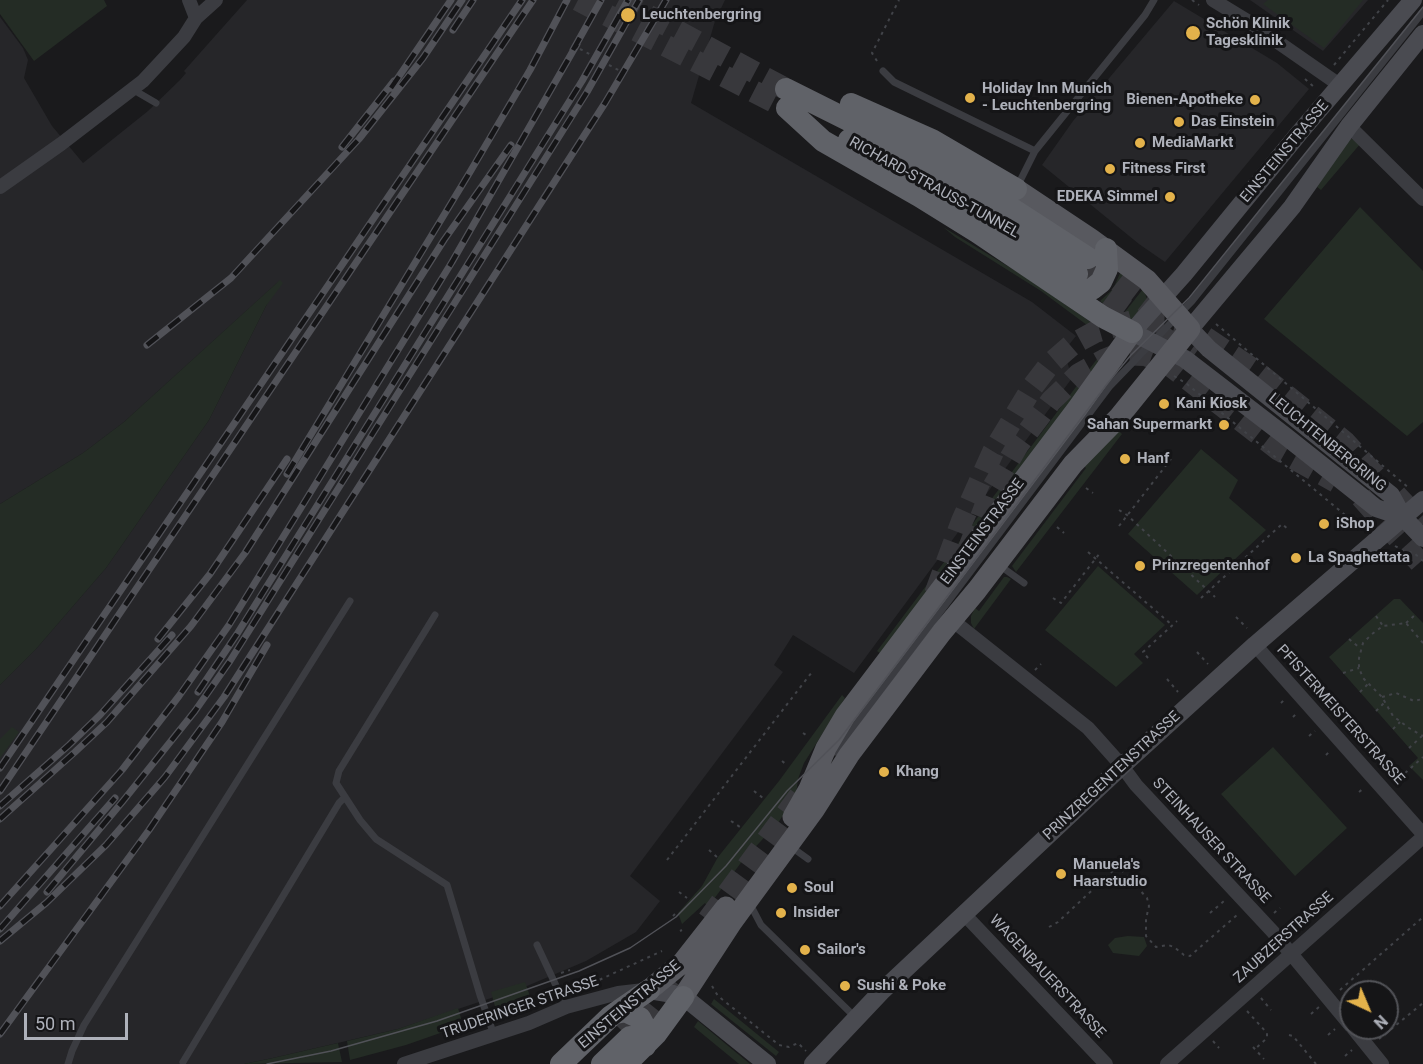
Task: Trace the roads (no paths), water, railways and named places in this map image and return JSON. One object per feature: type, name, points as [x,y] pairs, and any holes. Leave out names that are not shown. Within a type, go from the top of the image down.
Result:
[{"type":"highway","points":[[788,99],[844,101],[932,140],[1016,189]]},
{"type":"highway","points":[[788,99],[823,141],[919,196],[1086,269],[1103,317],[1142,337]]},
{"type":"highway","name":"RICHARD-STRAUSS-TUNNEL","points":[[788,99],[950,171],[997,199],[1086,269]]},
{"type":"highway","name":"EINSTEINSTRASSE","points":[[626,1064],[627,1031],[649,990]]},
{"type":"highway","name":"EINSTEINSTRASSE","points":[[561,1064],[627,1031],[666,1022],[683,997]]},
{"type":"highway","points":[[581,1064],[627,1031]]},
{"type":"highway","points":[[602,1064],[627,1031]]},
{"type":"main road","name":"EINSTEINSTRASSE","points":[[649,990],[672,972],[705,934],[788,824],[811,784],[833,736],[882,665],[1064,426],[1142,337],[1164,297],[1413,0]]},
{"type":"main road","name":"EINSTEINSTRASSE","points":[[683,997],[748,899],[871,726],[952,620],[1073,464],[1119,417],[1171,351],[1185,322],[1304,193],[1349,126],[1423,34]]},
{"type":"main road","name":"LEUCHTENBERGRING","points":[[1016,189],[1086,269],[1147,280],[1209,349],[1391,495],[1403,517]]},
{"type":"main road","name":"LEUCHTENBERGRING","points":[[1142,337],[1185,359],[1376,508],[1403,517]]},
{"type":"main road","name":"PRINZREGENTENSTRASSE","points":[[813,1064],[856,1018],[1122,766],[1256,645],[1423,500]]},
{"type":"main road","points":[[1403,517],[1423,538]]},
{"type":"main road","points":[[649,990],[683,997],[700,1008],[767,1064]]},
{"type":"street","points":[[189,0],[195,18]]},
{"type":"street","points":[[0,187],[143,81],[184,38],[195,18],[216,0]]},
{"type":"street","points":[[1213,0],[1257,27],[1341,86]]},
{"type":"street","points":[[1349,126],[1423,199]]},
{"type":"street","name":"STEINHAUSER STRASSE","points":[[952,620],[1088,728],[1136,785],[1236,884],[1339,1011]]},
{"type":"street","name":"PFISTERMEISTERSTRASSE","points":[[1256,645],[1423,836]]},
{"type":"street","name":"ZAUBZERSTRASSE","points":[[1167,1064],[1423,836]]},
{"type":"street","name":"WAGENBAUERSTRASSE","points":[[964,914],[1106,1064]]},
{"type":"street","name":"TRUDERINGER STRASSE","points":[[404,1064],[536,1021],[566,1007],[618,993],[649,990]]},
{"type":"street","name":"STEINHAUSER STRASSE","points":[[1363,1040],[1382,1064]]},
{"type":"lane","points":[[1016,189],[1035,152],[1084,93],[1145,15],[1154,0]]},
{"type":"lane","points":[[811,784],[1110,386],[1142,337],[1185,322],[1423,12]]},
{"type":"lane","points":[[883,71],[894,82],[1035,152]]},
{"type":"lane","points":[[132,89],[156,103]]},
{"type":"lane","points":[[997,564],[1024,583]]},
{"type":"lane","points":[[68,1064],[84,1025],[350,601]]},
{"type":"lane","points":[[435,615],[339,771],[336,783],[344,798],[376,838],[447,885],[494,1035]]},
{"type":"lane","points":[[882,665],[898,660],[909,652]]},
{"type":"lane","points":[[871,726],[909,652]]},
{"type":"lane","points":[[183,1062],[344,798]]},
{"type":"lane","points":[[788,845],[808,859]]},
{"type":"lane","points":[[748,899],[761,925],[856,1018]]},
{"type":"lane","points":[[537,945],[566,1007]]},
{"type":"tunnel","points":[[578,0],[776,103]]},
{"type":"tunnel","points":[[619,0],[786,89]]},
{"type":"tunnel","points":[[1092,261],[1170,321]]},
{"type":"tunnel","points":[[1081,277],[1192,358]]},
{"type":"tunnel","points":[[935,594],[962,521],[993,452],[1033,386],[1050,364],[1073,344],[1095,332],[1133,321],[1167,322],[1188,328],[1203,336],[1257,372],[1345,442],[1382,483]]},
{"type":"tunnel","points":[[969,548],[992,489],[1018,445],[1051,401],[1079,374],[1119,354],[1145,355],[1167,363],[1279,450],[1336,482]]},
{"type":"tunnel","points":[[1396,495],[1423,524]]},
{"type":"tunnel","points":[[1361,497],[1423,566]]},
{"type":"tunnel","points":[[708,920],[800,795]]},
{"type":"tunnel","points":[[641,1025],[697,955]]},
{"type":"tunnel","points":[[618,1027],[644,1000]]},
{"type":"tram line","points":[[267,1064],[331,1051],[437,1021],[579,971],[630,948],[676,917],[726,866],[787,791],[839,740],[1107,384],[1131,355],[1189,298],[1423,7]]},
{"type":"railway","points":[[391,88],[451,0]]},
{"type":"railway","points":[[147,345],[231,278],[359,139],[423,58],[462,0]]},
{"type":"railway","points":[[453,30],[473,0]]},
{"type":"railway","points":[[0,768],[522,0]]},
{"type":"railway","points":[[0,791],[533,0]]},
{"type":"railway","points":[[287,474],[470,172],[530,70],[567,0]]},
{"type":"railway","points":[[573,50],[601,0]]},
{"type":"railway","points":[[198,692],[237,634],[582,81],[628,0]]},
{"type":"railway","points":[[47,892],[195,711],[230,661],[587,92],[639,0]]},
{"type":"railway","points":[[0,941],[46,903],[106,845],[165,777],[224,697],[605,103],[666,0]]},
{"type":"railway","points":[[0,906],[122,770],[179,696],[229,625],[452,262],[577,44]]},
{"type":"railway","points":[[342,147],[394,81]]},
{"type":"railway","points":[[0,819],[107,722],[191,626],[245,553],[444,240],[511,145]]},
{"type":"railway","points":[[158,639],[210,574],[287,459]]},
{"type":"railway","points":[[0,806],[100,715],[172,635]]},
{"type":"railway","points":[[0,1034],[149,830],[222,722],[267,645]]},
{"type":"railway","points":[[0,929],[115,798]]},
{"type":"place","name":"Leuchtenbergring","points":[[628,15]]},
{"type":"place","name":"Schön Klinik Tagesklinik","points":[[1193,33]]},
{"type":"place","name":"Holiday Inn Munich - Leuchtenbergring","points":[[970,98]]},
{"type":"place","name":"Bienen-Apotheke","points":[[1255,100]]},
{"type":"place","name":"Das Einstein","points":[[1179,122]]},
{"type":"place","name":"MediaMarkt","points":[[1140,143]]},
{"type":"place","name":"Fitness First","points":[[1110,169]]},
{"type":"place","name":"EDEKA Simmel","points":[[1170,197]]},
{"type":"place","name":"Kani Kiosk","points":[[1164,404]]},
{"type":"place","name":"Sahan Supermarkt","points":[[1224,425]]},
{"type":"place","name":"Hanf","points":[[1125,459]]},
{"type":"place","name":"iShop","points":[[1324,524]]},
{"type":"place","name":"La Spaghettata","points":[[1296,558]]},
{"type":"place","name":"Prinzregentenhof","points":[[1140,566]]},
{"type":"place","name":"Khang","points":[[884,772]]},
{"type":"place","name":"Manuela's Haarstudio","points":[[1061,874]]},
{"type":"place","name":"Soul","points":[[792,888]]},
{"type":"place","name":"Insider","points":[[781,913]]},
{"type":"place","name":"Sailor's","points":[[805,950]]},
{"type":"place","name":"Sushi & Poke","points":[[845,986]]}]
